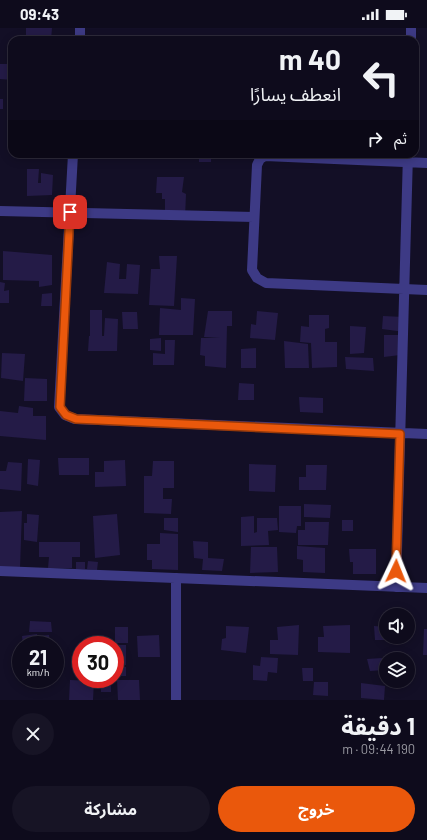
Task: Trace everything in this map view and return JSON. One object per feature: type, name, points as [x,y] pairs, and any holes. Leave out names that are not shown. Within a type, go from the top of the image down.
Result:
[{"type":"street","points":[[73,158],[60,407],[66,415],[76,419],[427,434]]},
{"type":"street","points":[[262,158],[257,165],[254,217],[252,270],[256,278],[266,283],[427,290]]},
{"type":"street","points":[[396,587],[408,158],[427,163]]},
{"type":"street","points":[[0,211],[254,217]]},
{"type":"street","points":[[0,571],[427,588]]},
{"type":"street","points":[[176,578],[176,700]]},
{"type":"building","points":[[26,28],[52,28],[51,36],[26,36]]},
{"type":"building","points":[[0,64],[8,64],[8,80],[0,79]]},
{"type":"building","points":[[0,99],[3,99],[3,109],[0,109]]},
{"type":"building","points":[[135,158],[161,158],[135,159]]},
{"type":"building","points":[[199,158],[211,158],[211,162],[199,162]]},
{"type":"building","points":[[27,169],[39,169],[38,183],[41,183],[41,173],[53,175],[52,195],[27,196]]},
{"type":"building","points":[[157,177],[184,177],[182,192],[186,194],[185,218],[165,219],[165,199],[162,199],[162,193],[156,193]]},
{"type":"building","points":[[3,251],[52,255],[52,285],[39,287],[39,281],[3,280]]},
{"type":"building","points":[[159,256],[177,256],[174,306],[149,305],[151,269],[160,269]]},
{"type":"building","points":[[107,262],[120,264],[119,279],[126,279],[127,264],[140,265],[138,294],[104,293]]},
{"type":"building","points":[[0,282],[5,283],[4,291],[9,290],[9,303],[0,303]]},
{"type":"building","points":[[52,293],[52,306],[41,306],[42,294]]},
{"type":"building","points":[[181,298],[195,299],[193,335],[159,335],[160,308],[181,310]]},
{"type":"building","points":[[90,310],[102,310],[102,336],[104,336],[105,318],[118,319],[117,351],[88,351],[90,336]]},
{"type":"building","points":[[208,311],[232,311],[232,326],[227,326],[226,368],[205,366],[205,356],[200,355],[201,338],[220,338],[204,337]]},
{"type":"building","points":[[257,311],[278,313],[275,340],[250,338],[251,324],[256,325]]},
{"type":"building","points":[[122,312],[137,312],[138,329],[123,329]]},
{"type":"building","points":[[309,315],[329,315],[329,328],[325,329],[325,342],[337,342],[337,367],[312,368],[311,343],[300,342],[301,326],[309,327]]},
{"type":"building","points":[[383,316],[404,317],[405,332],[382,329]]},
{"type":"building","points":[[350,326],[366,327],[364,353],[350,354]]},
{"type":"building","points":[[384,335],[399,335],[400,355],[384,357]]},
{"type":"building","points":[[161,338],[161,351],[150,350],[150,339]]},
{"type":"building","points":[[165,340],[175,340],[174,365],[153,365],[153,353],[165,354]]},
{"type":"building","points":[[284,341],[308,344],[309,368],[285,368]]},
{"type":"building","points":[[256,348],[256,368],[241,368],[241,349]]},
{"type":"building","points":[[2,353],[25,354],[23,381],[1,378]]},
{"type":"building","points":[[345,357],[373,358],[374,371],[346,369]]},
{"type":"building","points":[[25,378],[47,379],[47,401],[24,401]]},
{"type":"building","points":[[239,383],[254,384],[254,400],[238,400]]},
{"type":"building","points":[[299,397],[323,398],[323,413],[300,412]]},
{"type":"building","points":[[19,406],[33,408],[33,416],[46,416],[46,440],[0,436],[0,411],[18,413]]},
{"type":"building","points":[[58,458],[89,458],[89,475],[59,475]]},
{"type":"building","points":[[28,459],[40,460],[38,486],[27,484]]},
{"type":"building","points":[[125,460],[126,486],[95,487],[95,472],[104,472],[104,461]]},
{"type":"building","points":[[153,461],[174,461],[174,488],[163,488],[163,499],[172,499],[171,514],[144,513],[144,476],[152,476]]},
{"type":"building","points":[[8,462],[22,463],[21,491],[0,489],[0,471],[6,471]]},
{"type":"building","points":[[249,464],[276,465],[275,492],[249,491]]},
{"type":"building","points":[[306,465],[327,465],[326,490],[299,490],[299,477],[306,477]]},
{"type":"building","points":[[304,504],[331,505],[330,518],[304,517]]},
{"type":"building","points":[[279,506],[301,506],[301,526],[297,526],[296,533],[279,532]]},
{"type":"building","points":[[22,511],[20,568],[0,569],[0,512]]},
{"type":"building","points":[[27,514],[39,515],[37,542],[24,540],[24,523],[27,523]]},
{"type":"building","points":[[117,514],[120,555],[95,558],[93,516]]},
{"type":"building","points":[[254,516],[254,533],[257,532],[257,518],[277,518],[278,530],[268,531],[269,545],[241,546],[241,517]]},
{"type":"building","points":[[164,518],[178,518],[178,532],[164,530]]},
{"type":"building","points":[[342,520],[353,520],[353,531],[342,531]]},
{"type":"building","points":[[305,522],[329,522],[328,545],[298,545],[298,530],[305,530]]},
{"type":"building","points":[[160,533],[178,534],[178,570],[152,569],[152,560],[147,560],[147,544],[160,544]]},
{"type":"building","points":[[193,541],[208,542],[208,558],[224,559],[222,571],[202,570],[203,559],[194,558]]},
{"type":"building","points":[[39,542],[80,542],[80,557],[72,557],[72,568],[48,568],[49,557],[39,557]]},
{"type":"building","points":[[297,546],[325,548],[325,573],[303,572],[303,560],[297,559]]},
{"type":"building","points":[[251,547],[277,547],[278,572],[250,573]]},
{"type":"building","points":[[349,549],[376,549],[376,574],[353,574],[353,562],[350,562]]},
{"type":"building","points":[[88,561],[98,562],[97,570],[87,569]]},
{"type":"building","points":[[76,562],[85,562],[85,569],[76,569]]},
{"type":"building","points":[[30,621],[51,622],[52,632],[29,632]]},
{"type":"building","points":[[299,625],[298,655],[270,654],[270,640],[278,640],[277,627]]},
{"type":"building","points":[[350,625],[350,653],[318,652],[318,637],[324,637],[323,626]]},
{"type":"building","points":[[226,626],[249,627],[246,653],[221,650],[222,639],[226,638]]},
{"type":"building","points":[[374,626],[379,626],[379,640],[375,640]]},
{"type":"building","points":[[115,627],[128,627],[128,643],[124,643],[124,636],[115,636]]},
{"type":"building","points":[[424,629],[427,629],[427,655],[423,655]]},
{"type":"building","points":[[37,634],[37,636],[22,636]]},
{"type":"building","points":[[159,635],[160,657],[138,657],[137,636]]},
{"type":"building","points":[[124,645],[126,645],[126,665],[124,665]]},
{"type":"building","points":[[261,657],[278,658],[277,673],[268,672],[267,681],[253,680],[253,665],[260,666]]},
{"type":"building","points":[[379,658],[379,670],[370,671],[367,659]]},
{"type":"building","points":[[124,667],[126,667],[126,676],[124,676]]},
{"type":"building","points":[[302,668],[313,668],[313,681],[303,681]]},
{"type":"building","points":[[70,680],[72,680],[72,688],[94,688],[93,700],[69,700]]},
{"type":"building","points":[[124,680],[139,680],[140,700],[118,700],[117,688],[124,688]]},
{"type":"building","points":[[314,682],[328,682],[328,696],[313,695]]},
{"type":"building","points":[[361,683],[379,685],[379,688],[385,688],[384,700],[361,698]]},
{"type":"building","points":[[101,688],[111,688],[111,692],[101,692]]},
{"type":"route","points":[[70,212],[60,407],[66,415],[76,419],[400,434],[396,571]]}]
